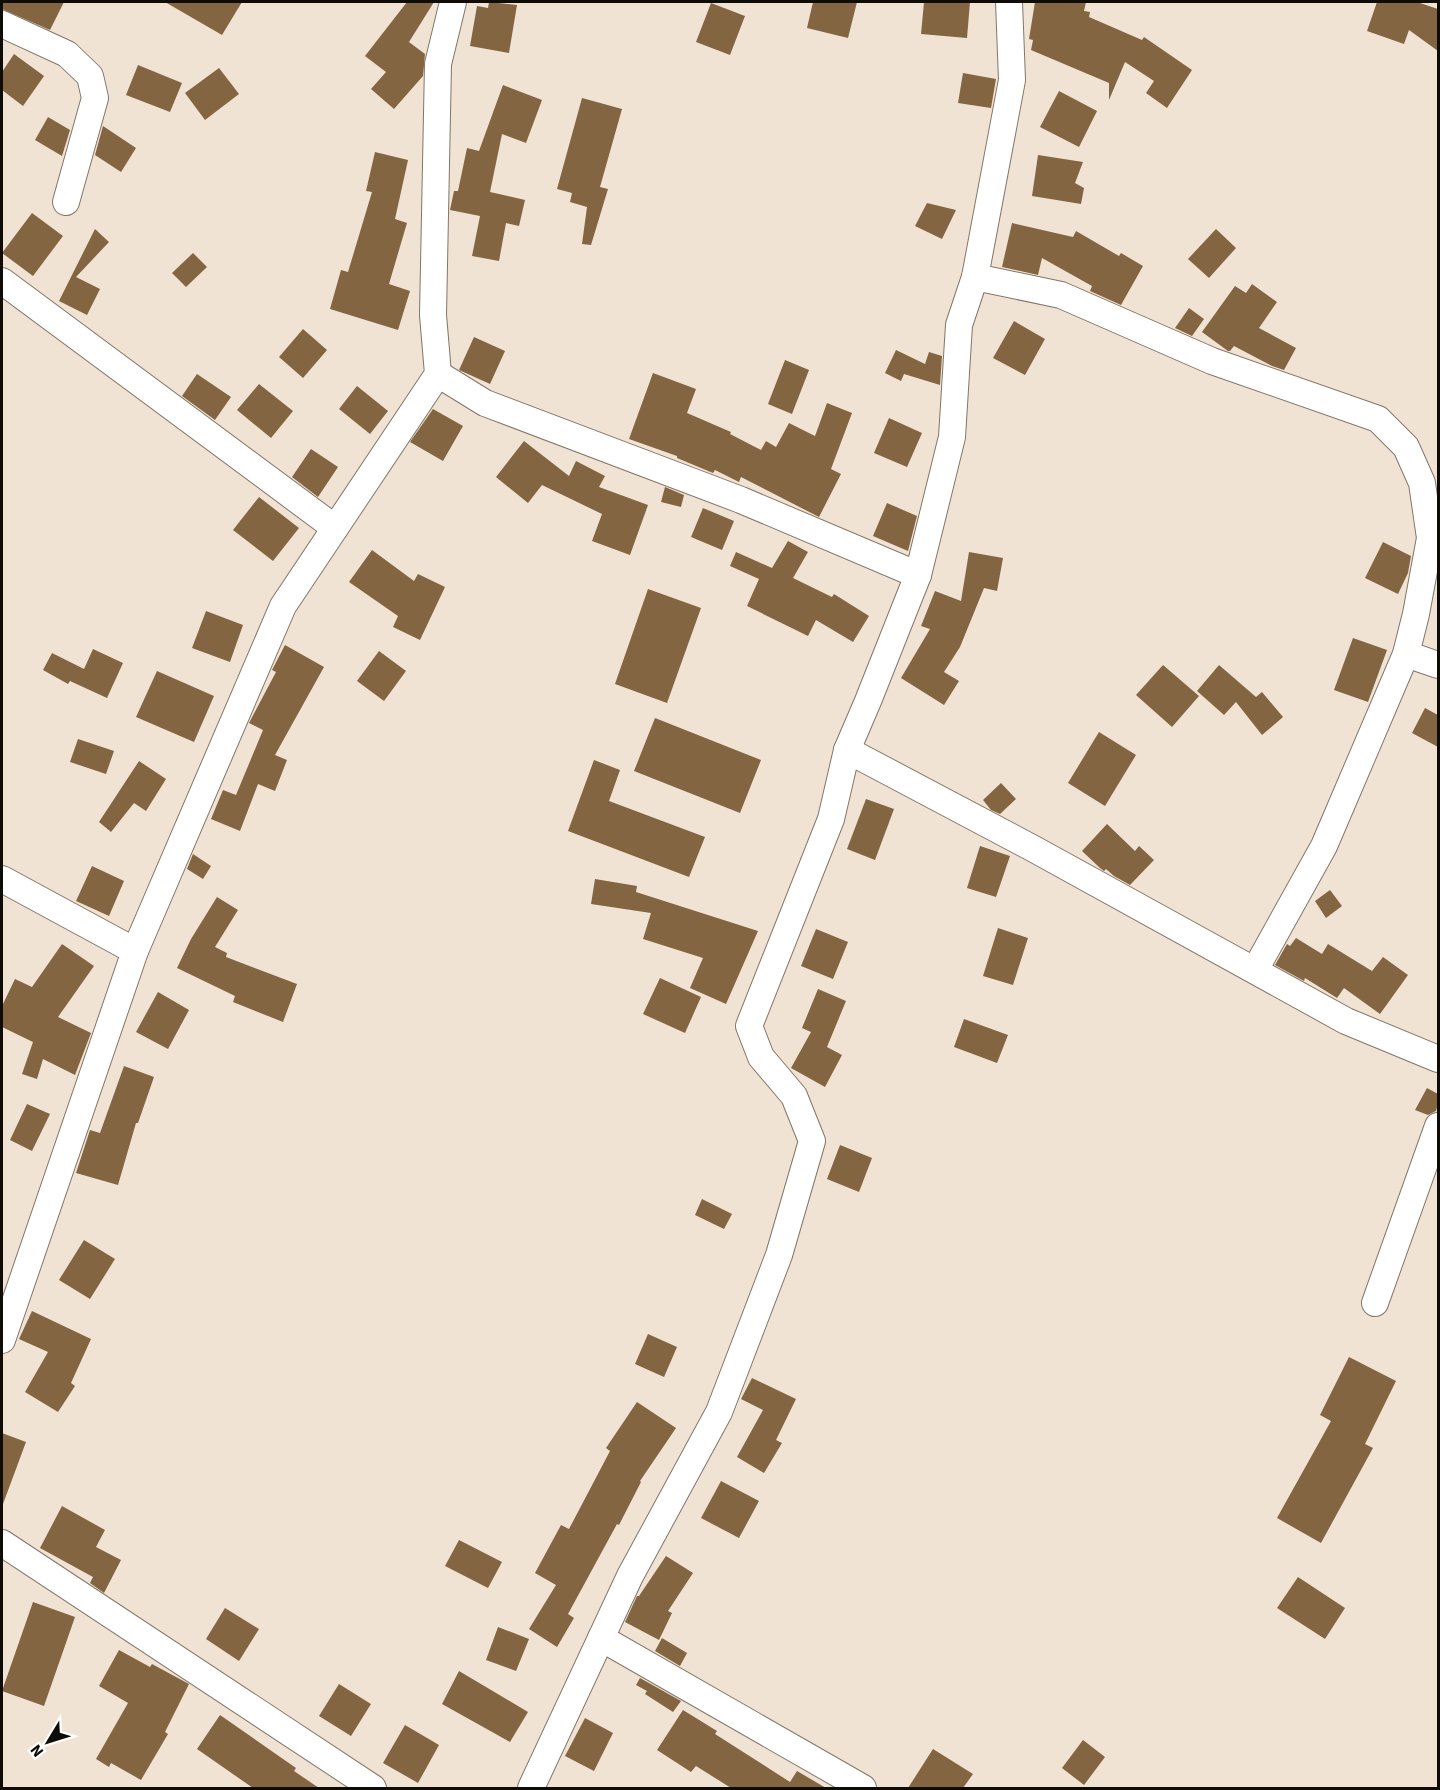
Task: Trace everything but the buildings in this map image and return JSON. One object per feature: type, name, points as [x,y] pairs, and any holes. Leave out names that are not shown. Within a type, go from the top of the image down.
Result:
[{"type":"street","points":[[2,1340],[135,951],[283,606],[438,374],[433,315],[438,64],[453,2]]},
{"type":"street","points":[[531,1788],[630,1576],[719,1412],[779,1255],[812,1141],[794,1096],[761,1057],[749,1026],[831,819],[847,750],[918,575],[952,437],[959,325],[975,277],[1012,80],[1009,2]]},
{"type":"street","points":[[2,24],[67,54],[90,76],[95,98],[66,202]]},
{"type":"street","points":[[975,277],[1061,295],[1212,361],[1378,419],[1406,447],[1422,483],[1430,538],[1406,654],[1324,846],[1255,970]]},
{"type":"street","points":[[2,281],[335,528]]},
{"type":"street","points":[[438,374],[485,403],[741,500],[918,575]]},
{"type":"street","points":[[1406,654],[1438,665]]},
{"type":"street","points":[[847,750],[1034,849],[1347,1021],[1438,1059]]},
{"type":"street","points":[[2,879],[135,951]]},
{"type":"street","points":[[1375,1303],[1438,1126]]},
{"type":"street","points":[[2,1544],[373,1788]]},
{"type":"street","points":[[601,1638],[863,1788]]}]
